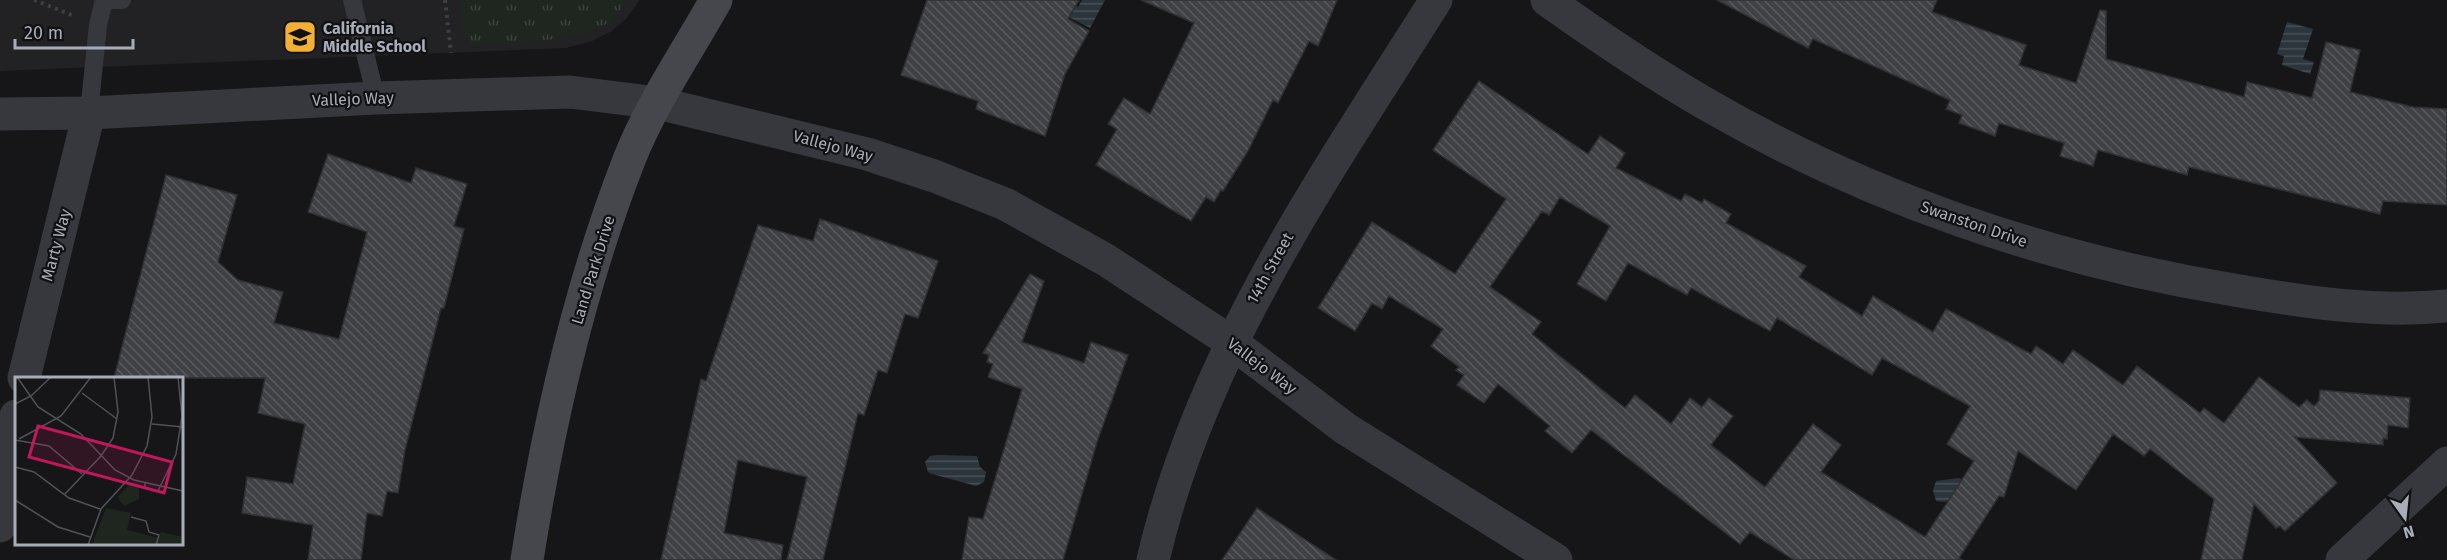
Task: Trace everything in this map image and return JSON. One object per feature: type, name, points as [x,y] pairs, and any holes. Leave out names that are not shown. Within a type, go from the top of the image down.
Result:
[{"type":"main road","name":"Land Park Drive","points":[[527,560],[539,485],[571,342],[630,158],[716,0]]},
{"type":"street","name":"14th Street","points":[[1153,560],[1163,514],[1231,342],[1275,256],[1436,0]]},
{"type":"street","name":"Swanston Drive","points":[[1547,0],[1614,47],[1707,105],[1829,168],[1956,220],[2061,253],[2167,279],[2299,301],[2363,306],[2447,306]]},
{"type":"street","name":"Vallejo Way","points":[[0,114],[570,92],[658,103],[867,154],[934,176],[1005,204],[1106,260],[1231,342],[1346,429],[1557,560]]},
{"type":"street","name":"Marty Way","points":[[24,377],[89,112]]},
{"type":"street","points":[[0,526],[15,423]]},
{"type":"street","points":[[2342,560],[2447,463]]},
{"type":"lane","points":[[89,112],[98,25],[103,4],[110,0],[122,0]]},
{"type":"lane","points":[[352,0],[375,98]]},
{"type":"path","points":[[34,0],[98,25]]},
{"type":"path","points":[[445,0],[451,53]]},
{"type":"shaded area","name":"California Middle School","points":[[0,0],[640,0],[626,19],[612,31],[592,41],[566,48],[0,71]]},
{"type":"shaded area","points":[[1067,0],[1078,7],[1082,0],[1105,0],[1090,28],[1059,12]]},
{"type":"shaded area","points":[[2287,22],[2313,29],[2303,59],[2314,62],[2310,74],[2282,65],[2284,56],[2277,54]]},
{"type":"shaded area","points":[[930,456],[977,456],[980,467],[986,472],[984,482],[976,486],[928,472],[925,462]]},
{"type":"shaded area","points":[[1959,478],[1963,480],[1950,500],[1936,501],[1933,490],[1936,481]]},
{"type":"green space","points":[[462,0],[623,0],[625,4],[609,23],[572,38],[474,45],[463,30]]},
{"type":"building","points":[[927,0],[1079,0],[1068,19],[1089,31],[1065,74],[1045,136],[976,109],[978,101],[901,75]]},
{"type":"building","points":[[1141,0],[1337,0],[1318,46],[1309,41],[1278,103],[1273,100],[1248,151],[1223,191],[1221,190],[1214,202],[1206,197],[1191,221],[1096,165],[1117,129],[1108,124],[1124,98],[1150,114],[1194,23]]},
{"type":"building","points":[[1717,0],[1937,0],[1932,12],[2026,45],[2019,65],[2076,83],[2100,10],[2106,11],[2106,59],[2244,97],[2247,82],[2312,98],[2326,42],[2360,50],[2350,92],[2413,107],[2447,109],[2447,205],[2383,201],[2380,214],[2189,167],[2187,175],[2098,150],[2093,166],[2060,156],[2064,143],[1999,123],[1995,136],[1959,123],[1962,115],[1946,109],[1950,100],[1813,39],[1808,48]]},
{"type":"building","points":[[1479,81],[1588,154],[1600,136],[1625,153],[1616,168],[1681,201],[1685,194],[1702,203],[1704,199],[1731,214],[1726,223],[1806,266],[1799,277],[1862,316],[1873,296],[1933,332],[1946,309],[2031,354],[2036,346],[2063,364],[2073,350],[2123,385],[2137,366],[2200,413],[2204,408],[2224,423],[2259,377],[2299,407],[2307,400],[2314,406],[2319,401],[2320,390],[2410,398],[2408,428],[2388,425],[2387,439],[2383,438],[2383,445],[2295,437],[2337,483],[2285,531],[2280,526],[2276,528],[2254,504],[2242,560],[2201,560],[2214,499],[2150,449],[2144,456],[2113,434],[2076,490],[2018,451],[2004,497],[1999,496],[1959,558],[1962,560],[1794,560],[1750,532],[1740,544],[1591,430],[1572,453],[1545,431],[1550,426],[1498,384],[1484,403],[1457,385],[1464,375],[1456,370],[1459,367],[1431,346],[1443,329],[1389,296],[1382,309],[1372,303],[1355,331],[1318,308],[1372,222],[1455,274],[1506,199],[1433,150]],"holes":[[[1560,197],[1610,226],[1577,284],[1606,301],[1628,263],[1687,295],[1691,288],[1770,331],[1777,318],[1872,375],[1882,358],[1970,406],[1947,444],[1974,461],[1925,537],[1821,472],[1841,445],[1813,424],[1765,487],[1711,445],[1733,416],[1709,398],[1702,407],[1690,398],[1671,424],[1635,395],[1625,408],[1532,334],[1541,322],[1490,287],[1542,211],[1549,215]]]},
{"type":"building","points":[[328,154],[411,183],[416,168],[467,184],[454,226],[464,229],[444,308],[441,308],[405,450],[398,493],[387,491],[382,516],[367,513],[361,560],[308,560],[313,525],[242,513],[247,477],[293,484],[305,424],[258,413],[265,378],[114,377],[166,175],[237,195],[218,262],[238,280],[283,292],[274,323],[339,339],[367,232],[308,212]]},
{"type":"building","points":[[820,219],[938,261],[918,318],[905,314],[887,373],[878,370],[864,415],[858,413],[823,560],[787,560],[807,477],[738,460],[724,533],[783,545],[781,560],[661,560],[701,379],[706,381],[758,225],[813,241]]},
{"type":"building","points":[[1030,274],[1044,281],[1022,342],[1084,363],[1091,342],[1128,355],[1097,442],[1063,560],[962,560],[969,517],[983,519],[1022,389],[988,377],[993,364],[987,362],[989,355],[983,353]]},
{"type":"building","points":[[1257,508],[1336,560],[1222,560]]},
{"type":"place","name":"California Middle School","points":[[300,37]]}]
